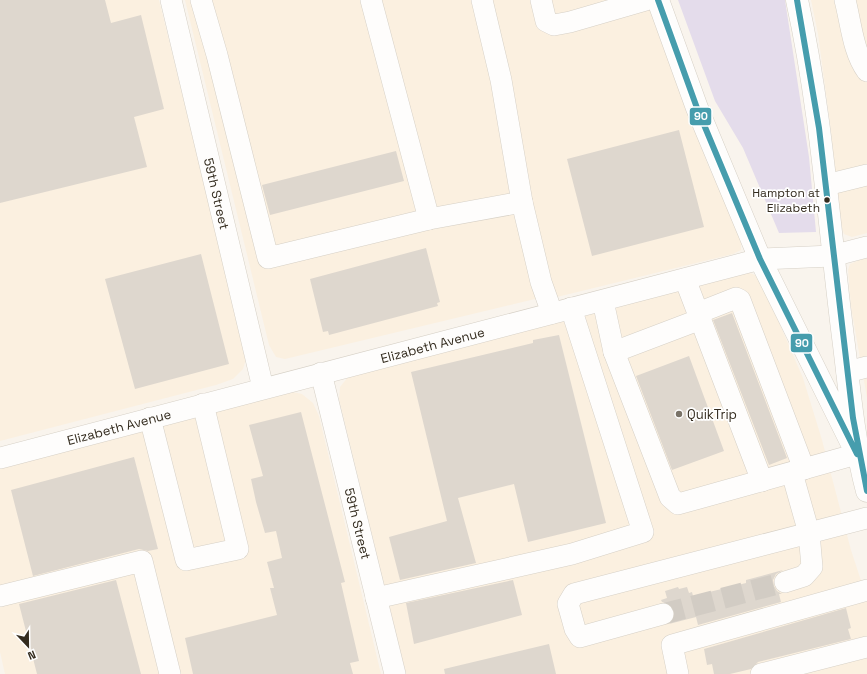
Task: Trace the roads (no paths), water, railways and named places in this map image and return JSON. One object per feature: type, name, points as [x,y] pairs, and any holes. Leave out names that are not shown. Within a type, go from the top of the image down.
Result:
[{"type":"main road","points":[[658,0],[697,108],[760,259],[857,454],[867,491]]},
{"type":"main road","points":[[797,0],[805,38],[824,158],[832,256],[857,369],[860,420],[857,454]]},
{"type":"street","name":"59th Street","points":[[171,0],[263,388]]},
{"type":"street","points":[[201,0],[268,258],[429,219],[522,202]]},
{"type":"street","points":[[371,0],[429,219]]},
{"type":"street","points":[[376,598],[572,554],[643,532],[598,386],[561,310],[541,282],[522,202],[502,80],[482,0]]},
{"type":"street","points":[[541,0],[546,21],[554,24],[570,22],[646,0]]},
{"type":"street","points":[[845,0],[858,52],[862,64],[867,71]]},
{"type":"street","points":[[189,79],[220,70]]},
{"type":"street","points":[[208,156],[240,147]]},
{"type":"street","points":[[826,185],[867,175]]},
{"type":"street","name":"Elizabeth Avenue","points":[[0,458],[760,259],[832,256],[867,247]]},
{"type":"street","points":[[685,278],[762,481]]},
{"type":"street","points":[[614,352],[700,316],[736,298],[740,300],[798,471],[809,533],[812,567],[804,576],[785,582]]},
{"type":"street","points":[[603,300],[614,352],[670,497],[673,501],[678,504],[857,454]]},
{"type":"street","name":"59th Street","points":[[321,373],[395,674]]},
{"type":"street","points":[[150,418],[186,560],[238,549],[203,404]]},
{"type":"street","points":[[663,614],[643,621],[633,634],[609,640],[588,635],[580,637],[575,628],[568,604],[574,594],[612,583],[867,518]]},
{"type":"street","points":[[0,596],[142,561],[170,674]]},
{"type":"street","points":[[678,674],[672,645],[867,590]]},
{"type":"street","points":[[761,674],[867,647]]},
{"type":"tunnel","points":[[663,614],[785,582]]},
{"type":"place","name":"Hampton at Elizabeth","points":[[827,200]]},
{"type":"place","name":"QuikTrip","points":[[679,414]]}]
